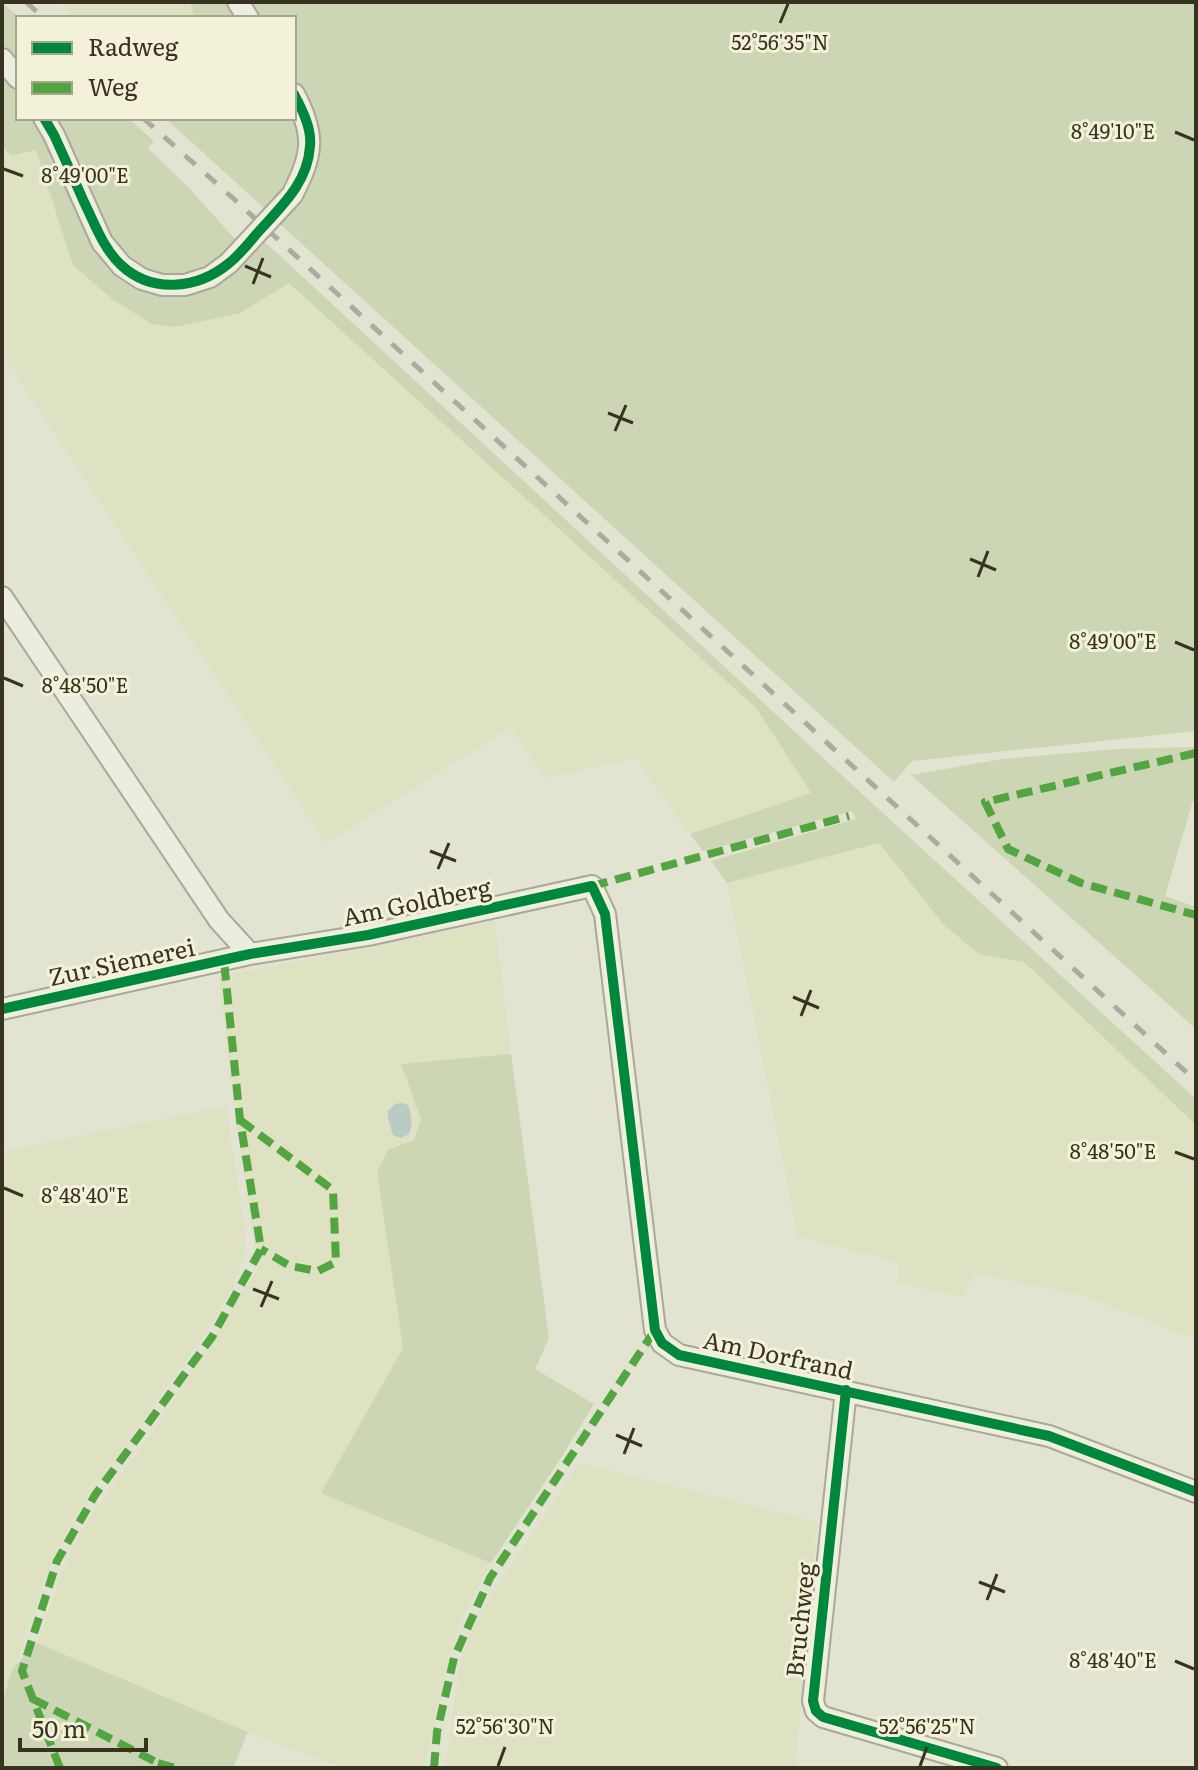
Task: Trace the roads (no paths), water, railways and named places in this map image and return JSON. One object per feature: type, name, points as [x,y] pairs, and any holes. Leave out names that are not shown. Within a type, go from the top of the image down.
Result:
[{"type":"street","points":[[2,59],[16,76]]},
{"type":"street","points":[[45,120],[102,242],[122,266],[142,279],[162,285],[185,285],[210,277],[229,263],[292,195],[306,169],[311,143],[296,98]]},
{"type":"street","points":[[2,597],[219,920],[250,954]]},
{"type":"street","name":"Am Goldberg","points":[[250,954],[368,935],[592,886]]},
{"type":"street","name":"Am Dorfrand","points":[[592,886],[605,914],[655,1330],[662,1343],[679,1355],[1049,1436],[1196,1492]]},
{"type":"street","name":"Zur Siemerei","points":[[2,1009],[250,954]]},
{"type":"street","name":"Bruchweg","points":[[846,1390],[815,1678],[813,1701],[816,1711],[823,1717],[997,1768]]},
{"type":"railway","points":[[26,2],[42,16]]},
{"type":"railway","points":[[145,120],[1196,1081]]}]
